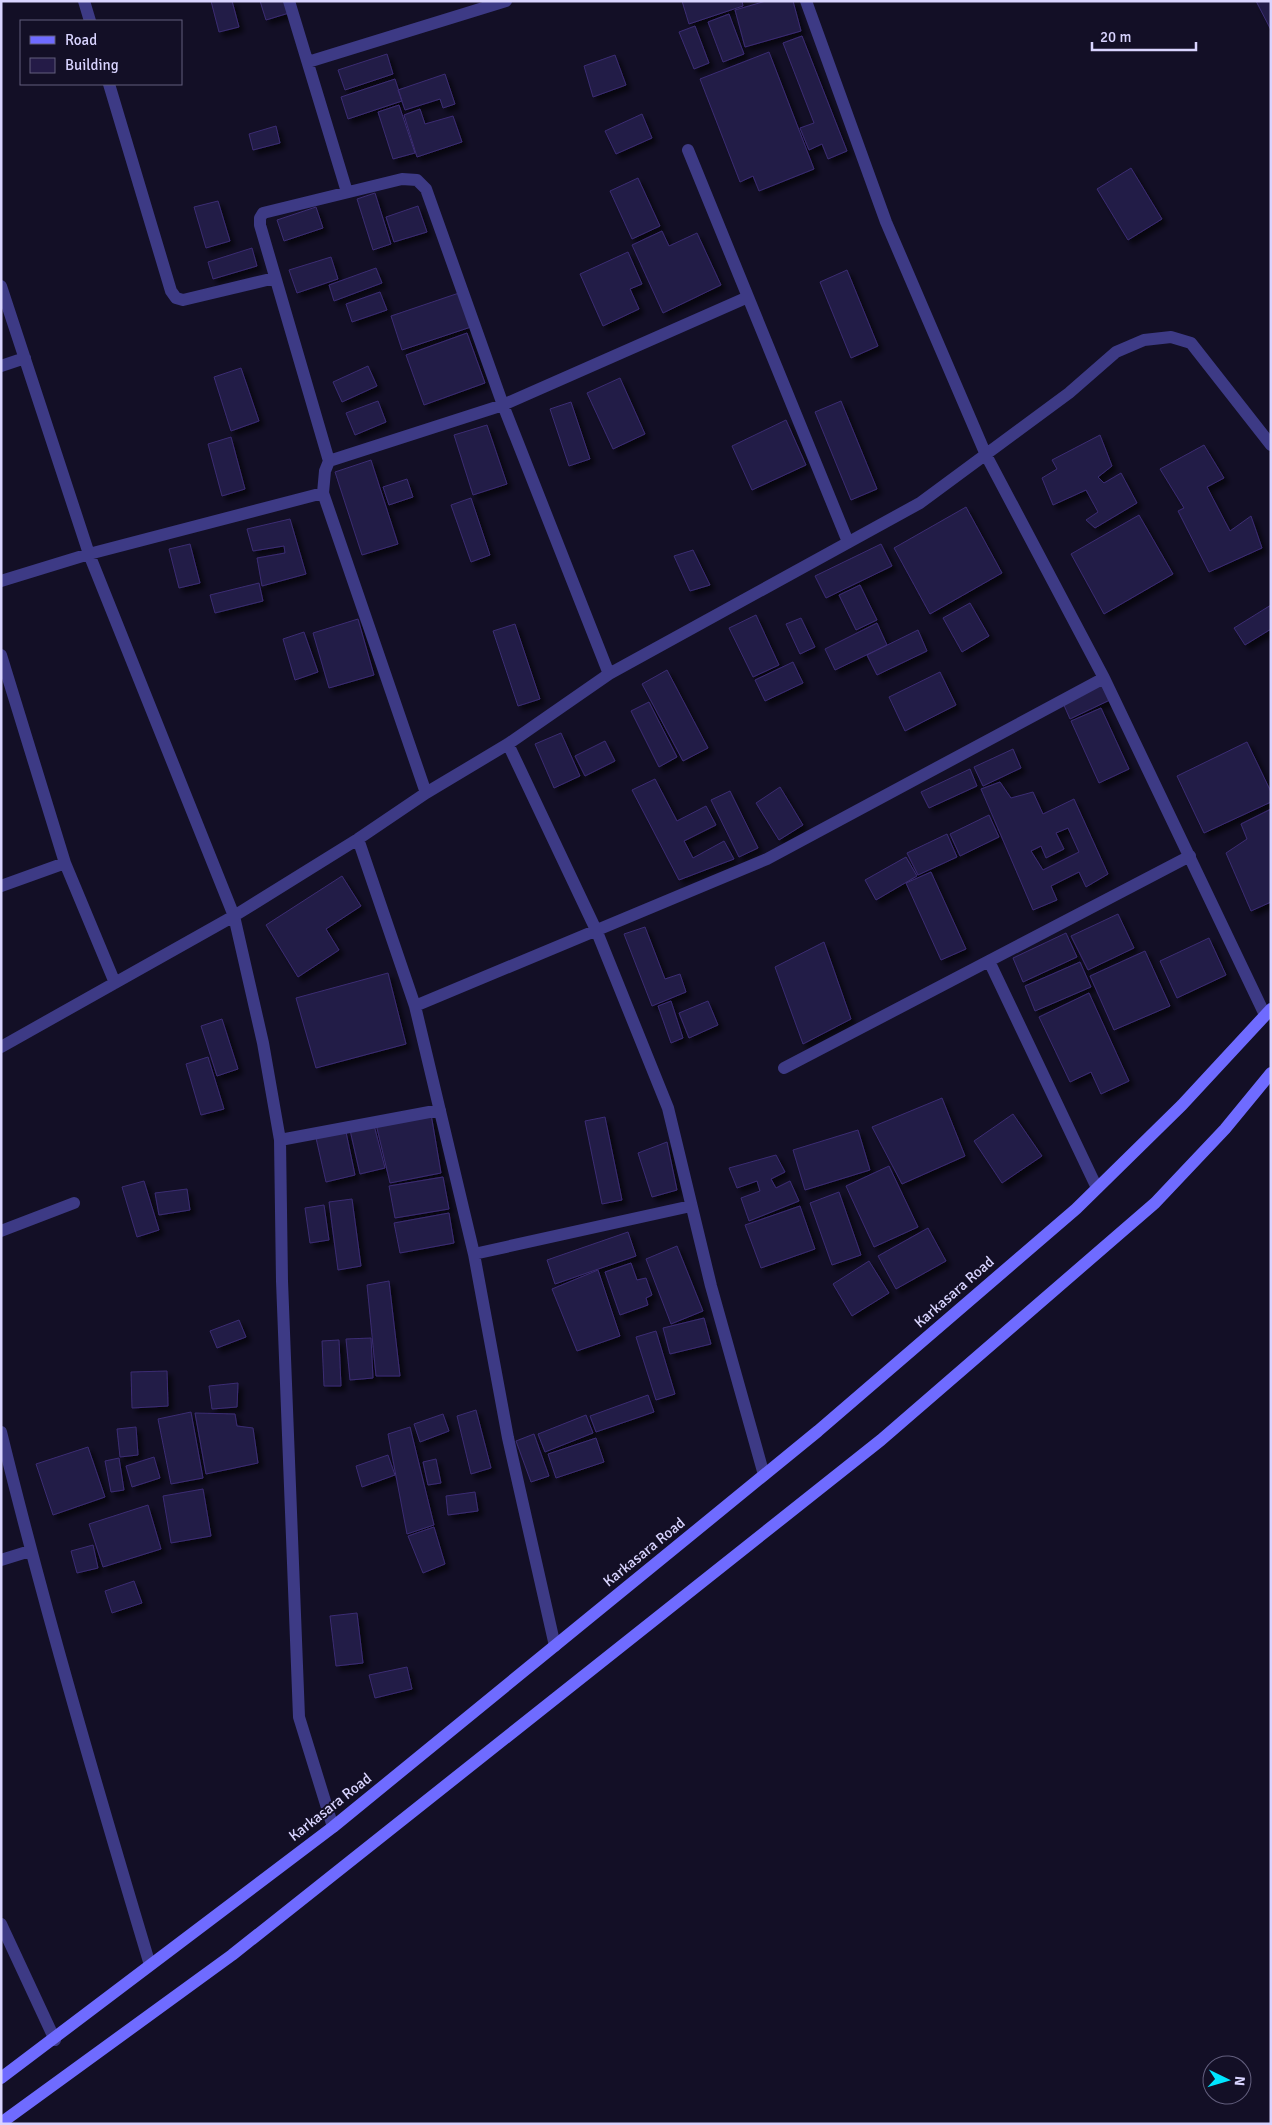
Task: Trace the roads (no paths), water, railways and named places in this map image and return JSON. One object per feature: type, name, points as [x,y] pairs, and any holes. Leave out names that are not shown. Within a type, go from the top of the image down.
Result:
[{"type":"main road","name":"Karkasara Road","points":[[1,2078],[55,2040],[150,1965],[333,1827],[764,1475],[1061,1222],[1182,1105],[1268,1012]]},
{"type":"main road","points":[[1,2123],[232,1955],[881,1440],[1155,1202],[1225,1129],[1271,1073]]},
{"type":"street","points":[[84,1],[90,20]]},
{"type":"street","points":[[289,1],[347,192]]},
{"type":"street","points":[[308,62],[506,1]]},
{"type":"street","points":[[806,1],[886,222],[986,455],[1104,678],[1268,1012]]},
{"type":"street","points":[[109,85],[171,291],[176,298],[183,300],[275,278]]},
{"type":"street","points":[[688,150],[848,542]]},
{"type":"street","points":[[426,793],[323,493],[325,471],[329,461],[260,225],[260,218],[263,214],[402,179],[416,180],[426,189],[503,405],[609,674]]},
{"type":"street","points":[[1,286],[89,554],[234,916],[264,1043],[280,1140],[282,1281],[299,1717],[333,1827]]},
{"type":"street","points":[[329,461],[503,405],[748,297]]},
{"type":"street","points":[[1,1047],[234,916],[358,839],[426,793],[508,744],[609,674],[920,503],[1069,393],[1116,352],[1144,340],[1171,337],[1191,343],[1271,444]]},
{"type":"street","points":[[1,366],[25,358]]},
{"type":"street","points":[[1,581],[89,554],[323,493]]},
{"type":"street","points":[[1,655],[65,863],[115,983]]},
{"type":"street","points":[[415,1006],[597,932],[767,859],[1104,678]]},
{"type":"street","points":[[508,744],[597,932],[668,1108],[691,1206],[764,1475]]},
{"type":"street","points":[[358,839],[415,1006],[474,1254],[508,1438],[555,1646]]},
{"type":"street","points":[[784,1068],[1190,856]]},
{"type":"street","points":[[1,886],[65,863]]},
{"type":"street","points":[[989,961],[1097,1188]]},
{"type":"street","points":[[280,1140],[440,1110]]},
{"type":"street","points":[[1,1231],[74,1203]]},
{"type":"street","points":[[474,1254],[691,1206]]},
{"type":"street","points":[[1,1432],[30,1551],[90,1766],[150,1965]]},
{"type":"street","points":[[1,1560],[30,1551]]},
{"type":"street","points":[[1,1924],[55,2040]]}]
